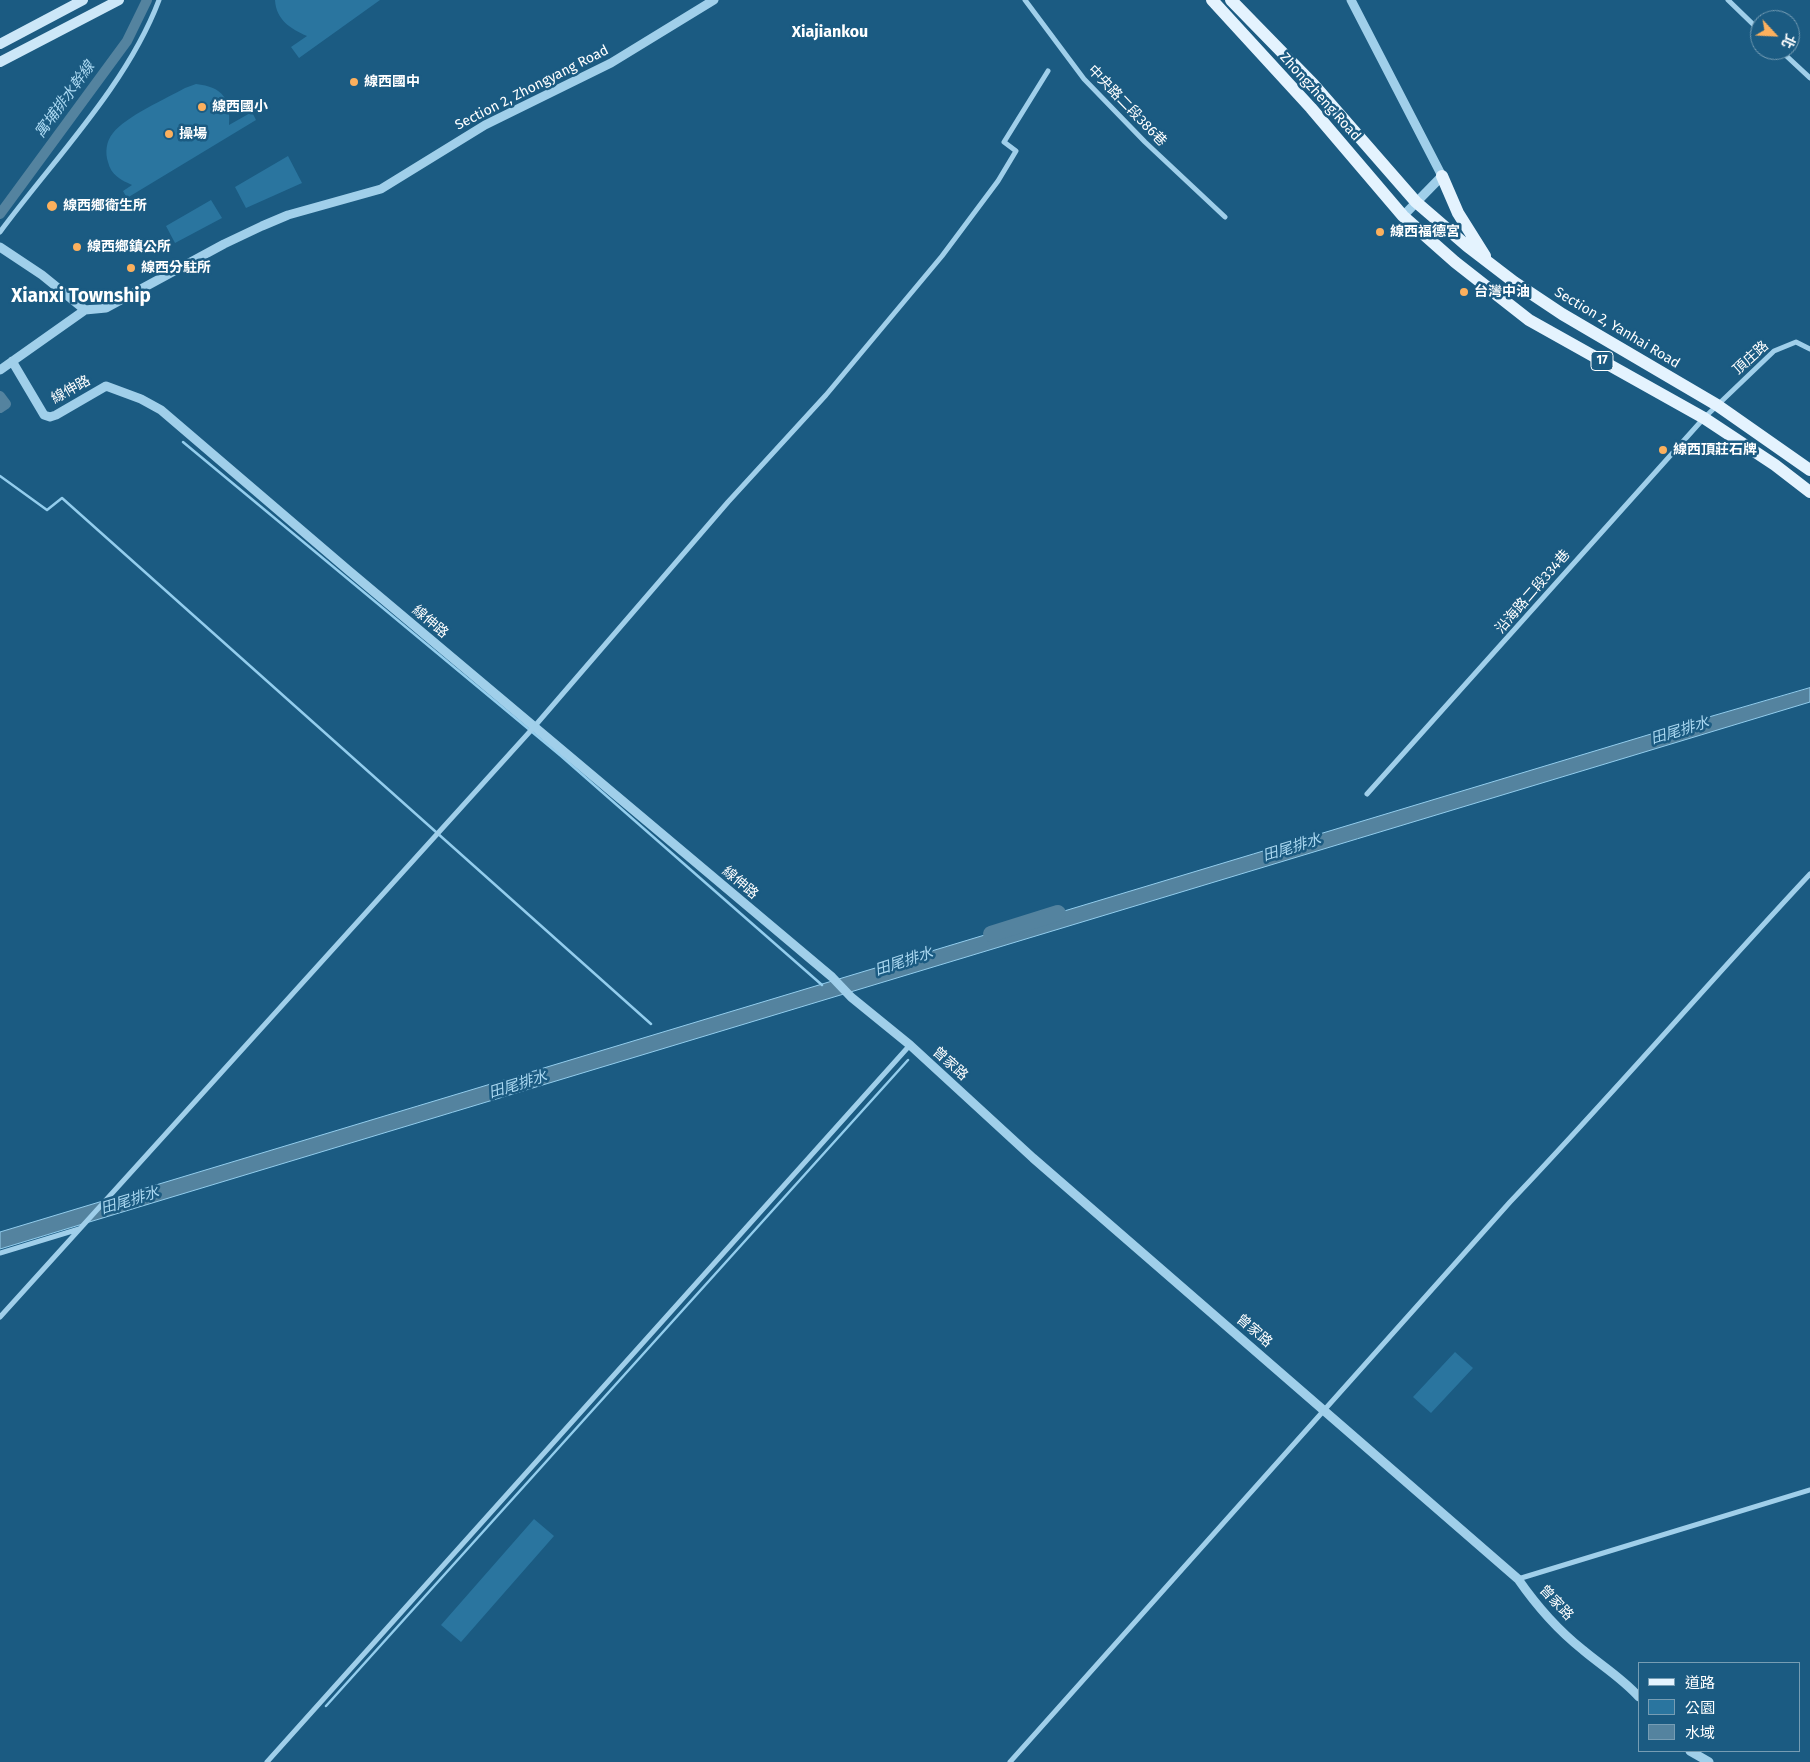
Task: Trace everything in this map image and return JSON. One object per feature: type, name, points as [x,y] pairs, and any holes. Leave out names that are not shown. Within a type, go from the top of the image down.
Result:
[{"type":"main road","points":[[0,44],[84,0]]},
{"type":"main road","points":[[0,62],[118,0]]},
{"type":"main road","name":"Zhongzheng Road","points":[[1212,0],[1311,108],[1404,216]]},
{"type":"main road","name":"Zhongzheng Road","points":[[1231,0],[1313,84],[1416,202]]},
{"type":"main road","points":[[1442,176],[1458,213],[1488,262]]},
{"type":"main road","name":"Section 2, Yanhai Road","points":[[1416,202],[1488,262],[1562,314],[1717,405],[1810,470]]},
{"type":"main road","name":"17","points":[[1404,216],[1455,262],[1529,320],[1704,418],[1775,465],[1810,492]]},
{"type":"street","points":[[0,232],[128,65],[150,24],[159,0]]},
{"type":"street","name":"Section 2, Zhongyang Road","points":[[0,370],[85,310],[106,308],[224,244],[288,215],[381,189],[485,125],[611,64],[714,0]]},
{"type":"street","name":"中央路二段386巷","points":[[1025,0],[1084,79],[1145,142],[1225,218]]},
{"type":"street","points":[[1351,0],[1442,176],[1404,216]]},
{"type":"street","points":[[1728,0],[1750,21]]},
{"type":"street","points":[[1791,60],[1810,78]]},
{"type":"street","points":[[0,1317],[339,940],[534,727],[728,502],[826,395],[942,256],[998,181],[1016,151],[1004,142],[1048,71]]},
{"type":"street","points":[[0,248],[42,276],[85,310]]},
{"type":"street","name":"頂庄路","points":[[1717,405],[1774,350],[1796,342],[1809,345]]},
{"type":"street","name":"線伸路","points":[[12,361],[44,415],[50,417],[106,386],[141,399],[161,410],[832,977],[846,991]]},
{"type":"street","name":"沿海路二段334巷","points":[[1368,794],[1717,405]]},
{"type":"street","points":[[1010,1762],[1325,1412],[1510,1202],[1590,1118],[1706,986],[1810,874]]},
{"type":"street","name":"曾家路","points":[[846,991],[910,1046],[1033,1158],[1517,1579],[1532,1599],[1582,1650],[1623,1679],[1638,1696]]},
{"type":"street","points":[[267,1762],[910,1046]]},
{"type":"street","points":[[0,1253],[80,1229]]},
{"type":"street","points":[[1517,1579],[1810,1490]]},
{"type":"street","points":[[1692,1752],[1709,1762]]},
{"type":"green space","points":[[275,0],[380,0],[299,58],[291,47],[307,36],[285,23],[278,13]]},
{"type":"green space","points":[[196,84],[219,91],[227,101],[229,125],[252,112],[256,120],[127,198],[123,191],[132,185],[120,179],[109,167],[106,151],[111,136],[136,114]]},
{"type":"green space","points":[[288,156],[302,183],[246,208],[235,187]]},
{"type":"green space","points":[[211,200],[222,218],[175,243],[166,226]]},
{"type":"green space","points":[[1455,1352],[1473,1368],[1431,1413],[1413,1397]]},
{"type":"green space","points":[[534,1519],[554,1536],[461,1642],[441,1625]]},
{"type":"water","points":[[1810,688],[1810,702],[0,1249],[0,1232],[1671,728]]},
{"type":"waterway","name":"寓埔排水幹線","points":[[0,214],[127,41],[147,0]]},
{"type":"waterway","name":"寓埔排水幹線","points":[[0,396],[6,404],[0,408]]},
{"type":"waterway","points":[[183,442],[561,756],[822,985]]},
{"type":"waterway","points":[[0,476],[47,510],[62,498],[651,1024]]},
{"type":"waterway","name":"田尾排水","points":[[991,934],[1058,913]]},
{"type":"waterway","points":[[326,1706],[908,1060]]},
{"type":"place","name":"線西國中","points":[[354,82]]},
{"type":"place","name":"線西國小","points":[[202,107]]},
{"type":"place","name":"操場","points":[[169,134]]},
{"type":"place","name":"線西鄉衛生所","points":[[52,206]]},
{"type":"place","name":"線西福德宮","points":[[1380,232]]},
{"type":"place","name":"線西鄉鎮公所","points":[[77,247]]},
{"type":"place","name":"線西分駐所","points":[[131,268]]},
{"type":"place","name":"台灣中油","points":[[1464,292]]},
{"type":"place","name":"線西頂莊石牌","points":[[1663,450]]},
{"type":"district","name":"Xiajiankou","points":[[830,33]]},
{"type":"district","name":"Xianxi Township","points":[[81,297]]}]
